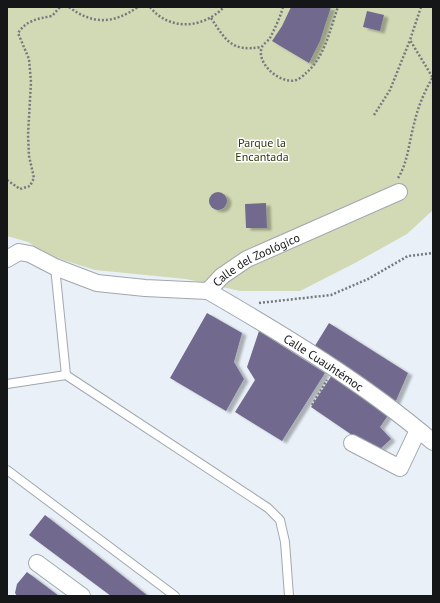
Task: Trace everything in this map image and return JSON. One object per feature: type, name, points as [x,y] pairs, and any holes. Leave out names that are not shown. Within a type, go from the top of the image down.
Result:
[{"type":"street","name":"Calle del Zoológico","points":[[13,255],[30,254],[55,267],[97,282],[145,288],[208,291],[222,276],[247,260],[398,186]]},
{"type":"street","name":"Calle Cuauhtémoc","points":[[208,291],[233,305],[396,411],[433,442]]},
{"type":"street","points":[[352,443],[400,468],[418,430]]},
{"type":"street","points":[[37,563],[82,596]]},
{"type":"lane","points":[[55,267],[66,375]]},
{"type":"lane","points":[[7,384],[66,375],[268,508],[280,520],[285,542],[289,596]]},
{"type":"lane","points":[[7,470],[175,596]]},
{"type":"path","points":[[7,180],[20,189],[30,186],[34,178],[29,156],[28,117],[31,82],[29,59],[18,33],[26,24],[37,17],[52,16],[60,7]]},
{"type":"path","points":[[69,7],[81,16],[95,21],[112,19],[128,13],[138,7]]},
{"type":"path","points":[[150,7],[162,18],[184,25],[196,24],[211,18],[224,7]]},
{"type":"path","points":[[283,7],[275,28],[261,48],[262,58],[268,68],[278,78],[288,81],[297,80],[307,72],[326,44],[338,7]]},
{"type":"path","points":[[374,115],[390,90],[410,40],[421,7]]},
{"type":"path","points":[[211,18],[231,45],[248,50],[261,48]]},
{"type":"path","points":[[398,186],[404,169],[414,123],[424,92],[433,78],[410,40]]},
{"type":"path","points":[[233,305],[331,295],[368,279],[408,256],[433,253]]},
{"type":"path","points":[[312,405],[333,369]]},
{"type":"green space","name":"Parque la Encantada","points":[[7,7],[433,7],[433,210],[407,234],[300,291],[240,291],[186,279],[95,270],[47,255],[28,242],[7,236]]},
{"type":"building","points":[[291,7],[331,7],[320,41],[309,63],[272,41],[282,26]]},
{"type":"building","points":[[367,11],[384,15],[380,31],[363,27]]},
{"type":"building","points":[[218,192],[224,195],[227,201],[224,207],[218,210],[212,207],[209,201],[212,195]]},
{"type":"building","points":[[266,203],[267,228],[246,228],[245,204]]},
{"type":"building","points":[[207,313],[242,333],[234,362],[244,379],[226,411],[170,378]]},
{"type":"building","points":[[329,323],[408,373],[395,403],[313,349]]},
{"type":"building","points":[[259,331],[325,373],[282,441],[235,412],[255,380],[247,367]]},
{"type":"building","points":[[332,375],[389,414],[380,427],[391,439],[377,452],[311,407]]},
{"type":"building","points":[[45,515],[148,596],[111,596],[29,535]]},
{"type":"building","points":[[27,572],[59,596],[17,596],[15,593],[17,584]]}]
